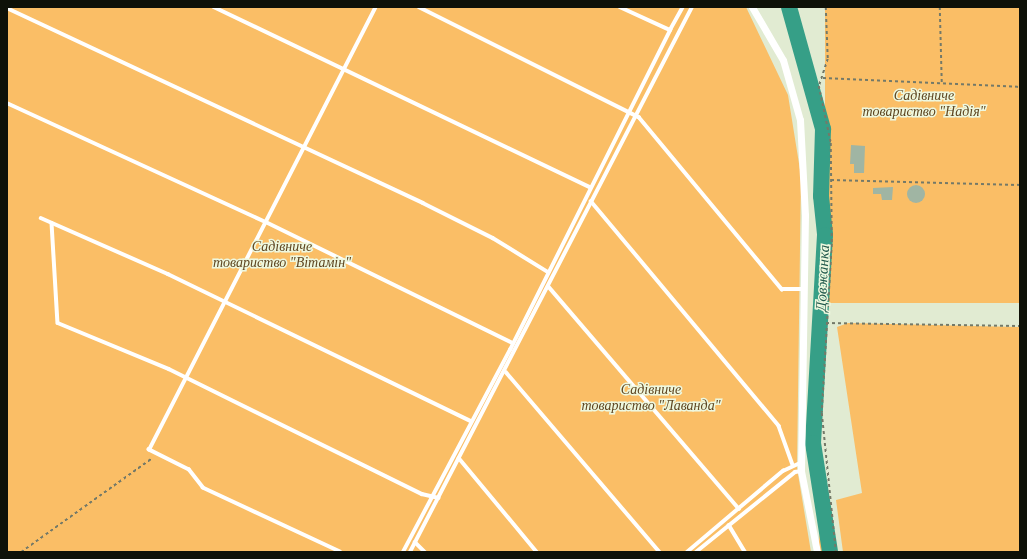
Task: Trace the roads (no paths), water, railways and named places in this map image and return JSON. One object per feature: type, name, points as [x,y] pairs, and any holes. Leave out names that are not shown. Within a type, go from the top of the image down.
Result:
[{"type":"street","points":[[752,7],[783,60],[800,120],[805,215],[801,467],[817,552]]},
{"type":"lane","points":[[214,7],[345,68],[590,187]]},
{"type":"lane","points":[[340,552],[203,488],[189,470],[149,450],[376,7]]},
{"type":"lane","points":[[419,7],[629,110],[635,115],[782,289],[803,289]]},
{"type":"lane","points":[[620,7],[670,30]]},
{"type":"lane","points":[[403,552],[430,498],[513,343],[590,187],[683,7]]},
{"type":"lane","points":[[410,552],[506,372],[635,115],[692,7]]},
{"type":"lane","points":[[7,8],[304,146],[493,238],[548,272]]},
{"type":"lane","points":[[7,103],[265,222],[513,343]]},
{"type":"lane","points":[[592,201],[779,426],[793,465]]},
{"type":"lane","points":[[41,218],[225,302],[471,421]]},
{"type":"lane","points":[[52,223],[58,323],[186,380],[430,498],[439,498]]},
{"type":"lane","points":[[549,287],[739,509]]},
{"type":"lane","points":[[506,372],[660,552]]},
{"type":"lane","points":[[459,458],[537,552]]},
{"type":"lane","points":[[793,465],[801,467]]},
{"type":"lane","points":[[687,552],[793,465]]},
{"type":"lane","points":[[696,552],[801,467]]},
{"type":"lane","points":[[729,525],[745,552]]},
{"type":"lane","points":[[416,542],[425,552]]},
{"type":"waterway","name":"Довжанка","points":[[789,7],[823,129],[821,196],[825,235],[813,443],[830,552]]},
{"type":"park label","name":"Садівниче товариство \"Надія\"","points":[[924,104]]},
{"type":"park label","name":"Садівниче товариство \"Вітамін\"","points":[[282,256]]},
{"type":"park label","name":"Садівниче товариство \"Лаванда\"","points":[[651,398]]}]
